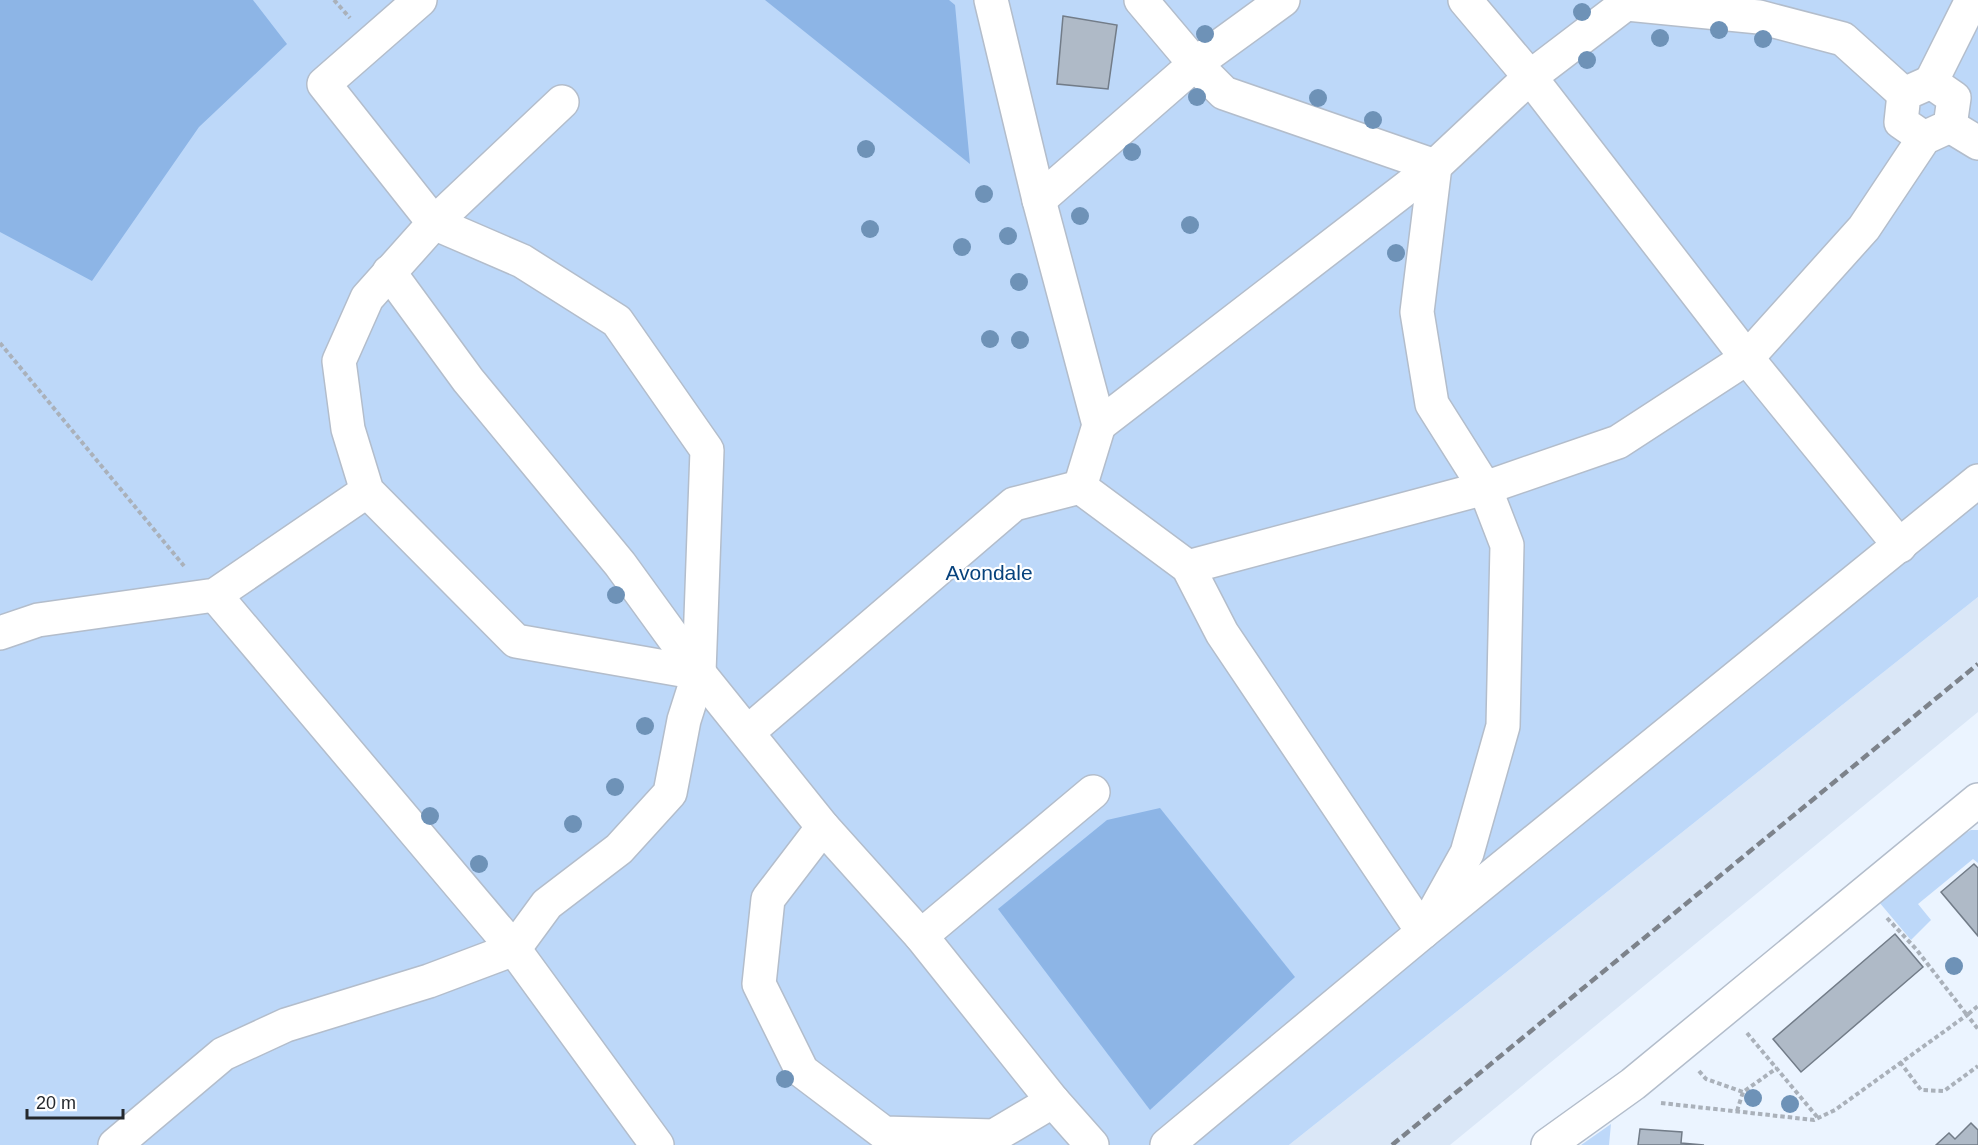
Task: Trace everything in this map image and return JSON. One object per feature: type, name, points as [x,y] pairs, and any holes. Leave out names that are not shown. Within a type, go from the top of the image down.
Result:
[{"type":"lane","points":[[115,1145],[223,1054],[286,1024],[429,981],[514,949],[547,904],[619,849],[670,793],[684,720],[699,673],[707,450],[617,321],[522,261],[434,223],[324,84],[420,0]]},
{"type":"lane","points":[[991,0],[1039,200],[1099,426],[1080,487]]},
{"type":"lane","points":[[1141,0],[1195,64],[1224,93],[1435,166]]},
{"type":"lane","points":[[1039,200],[1195,64],[1283,0]]},
{"type":"lane","points":[[1465,0],[1530,77],[1747,358],[1900,546]]},
{"type":"lane","points":[[1972,0],[1918,88],[1901,122],[1978,143]]},
{"type":"lane","points":[[1099,426],[1435,166],[1530,77],[1628,1],[1759,17],[1843,39],[1918,88],[1954,98],[1937,132],[1864,228],[1747,358],[1618,442],[1485,488],[1188,567]]},
{"type":"lane","points":[[562,102],[434,223],[367,298],[339,361],[348,429],[367,492],[516,641],[699,673]]},
{"type":"lane","points":[[1423,932],[1467,853],[1503,726],[1507,545],[1485,488],[1432,404],[1417,312],[1435,166]]},
{"type":"lane","points":[[389,272],[468,380],[620,564],[699,673],[824,827],[921,936],[1053,1101],[1092,1145]]},
{"type":"lane","points":[[1167,1145],[1423,932],[1978,481]]},
{"type":"lane","points":[[1080,487],[1188,567],[1222,633],[1423,932]]},
{"type":"lane","points":[[748,732],[1014,504],[1080,487]]},
{"type":"lane","points":[[0,633],[38,620],[215,595],[367,492]]},
{"type":"lane","points":[[215,595],[514,949],[657,1145]]},
{"type":"lane","points":[[921,936],[1093,792]]},
{"type":"lane","points":[[1548,1145],[1633,1084],[1978,800]]},
{"type":"lane","points":[[824,827],[768,899],[759,984],[802,1071],[884,1132],[994,1136],[1053,1101]]},
{"type":"path","points":[[0,343],[178,560],[215,595]]},
{"type":"path","points":[[1886,916],[1916,949],[1978,1029]]},
{"type":"path","points":[[1654,1102],[1818,1118],[1835,1110],[1978,1006]]},
{"type":"path","points":[[1744,1029],[1818,1118]]},
{"type":"path","points":[[1900,1062],[1921,1090],[1944,1090],[1978,1066]]},
{"type":"path","points":[[1695,1067],[1706,1079],[1743,1092]]},
{"type":"path","points":[[1737,1111],[1743,1092],[1777,1068]]},
{"type":"shaded area","points":[[0,0],[253,0],[287,44],[199,127],[92,281],[0,232]]},
{"type":"shaded area","points":[[765,0],[949,0],[955,5],[970,164]]},
{"type":"shaded area","points":[[1978,597],[1978,712],[1450,1145],[1289,1145]]},
{"type":"shaded area","points":[[1160,808],[1295,977],[1150,1110],[998,909],[1107,820]]},
{"type":"green space","name":"Avondale","points":[[0,0],[1978,0],[1978,597],[1289,1145],[0,1145]]},
{"type":"green space","points":[[1971,830],[1978,830],[1978,863],[1973,859],[1918,904],[1931,920],[1911,940],[1879,902],[1956,838]]},
{"type":"green space","points":[[1611,1124],[1609,1145],[1581,1145]]},
{"type":"building","points":[[1063,16],[1117,25],[1108,89],[1057,84]]},
{"type":"building","points":[[1974,864],[1978,868],[1978,936],[1941,892]]},
{"type":"building","points":[[1895,934],[1923,967],[1801,1072],[1773,1039]]},
{"type":"building","points":[[1971,1123],[1978,1130],[1978,1145],[1936,1145],[1949,1133],[1955,1139]]},
{"type":"building","points":[[1640,1129],[1682,1132],[1681,1143],[1704,1145],[1638,1145]]},
{"type":"railway","points":[[1392,1145],[1978,664]]}]
